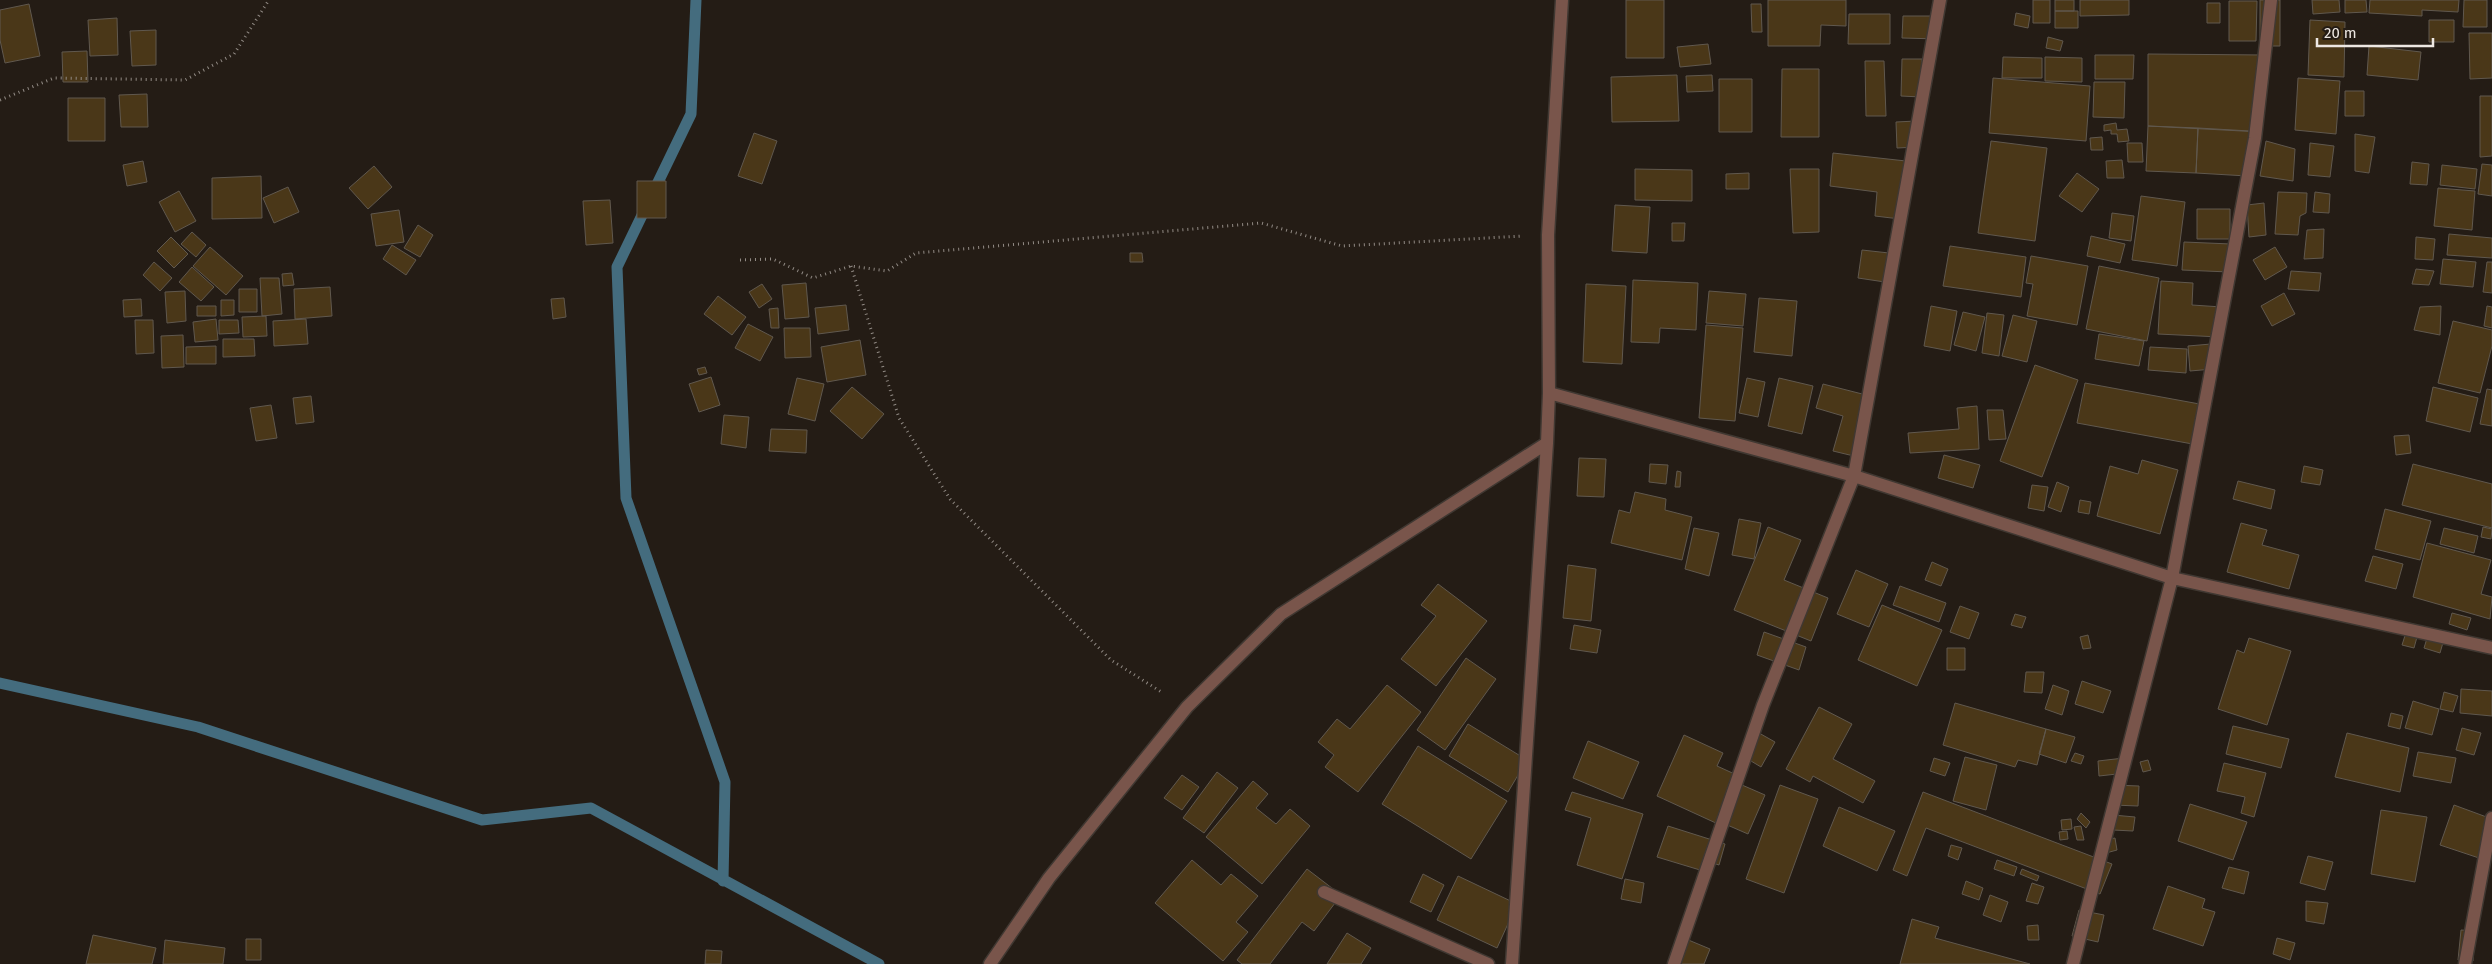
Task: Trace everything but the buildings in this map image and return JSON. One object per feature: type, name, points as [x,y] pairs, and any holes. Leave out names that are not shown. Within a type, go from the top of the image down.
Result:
[{"type":"street","points":[[1512,964],[1549,393],[1548,235],[1562,0]]},
{"type":"street","points":[[1674,964],[1763,705],[1854,476],[1940,0]]},
{"type":"street","points":[[2073,964],[2172,578],[2255,138],[2271,0]]},
{"type":"street","points":[[1549,393],[1854,476],[2172,578],[2492,648]]},
{"type":"street","points":[[990,964],[1049,878],[1187,707],[1282,614],[1546,443]]},
{"type":"street","points":[[2465,964],[2492,818]]},
{"type":"street","points":[[1324,892],[1488,964]]},
{"type":"path","points":[[0,100],[54,78],[185,80],[234,54],[269,0]]},
{"type":"path","points":[[740,260],[773,258],[813,278],[851,266],[888,271],[916,253],[1261,223],[1342,246],[1548,235]]},
{"type":"path","points":[[851,266],[899,418],[950,499],[1111,660],[1187,707]]},
{"type":"waterway","points":[[696,0],[691,114],[617,267],[626,498],[725,782],[723,881]]},
{"type":"waterway","points":[[0,683],[198,727],[482,820],[591,808],[879,964]]}]
